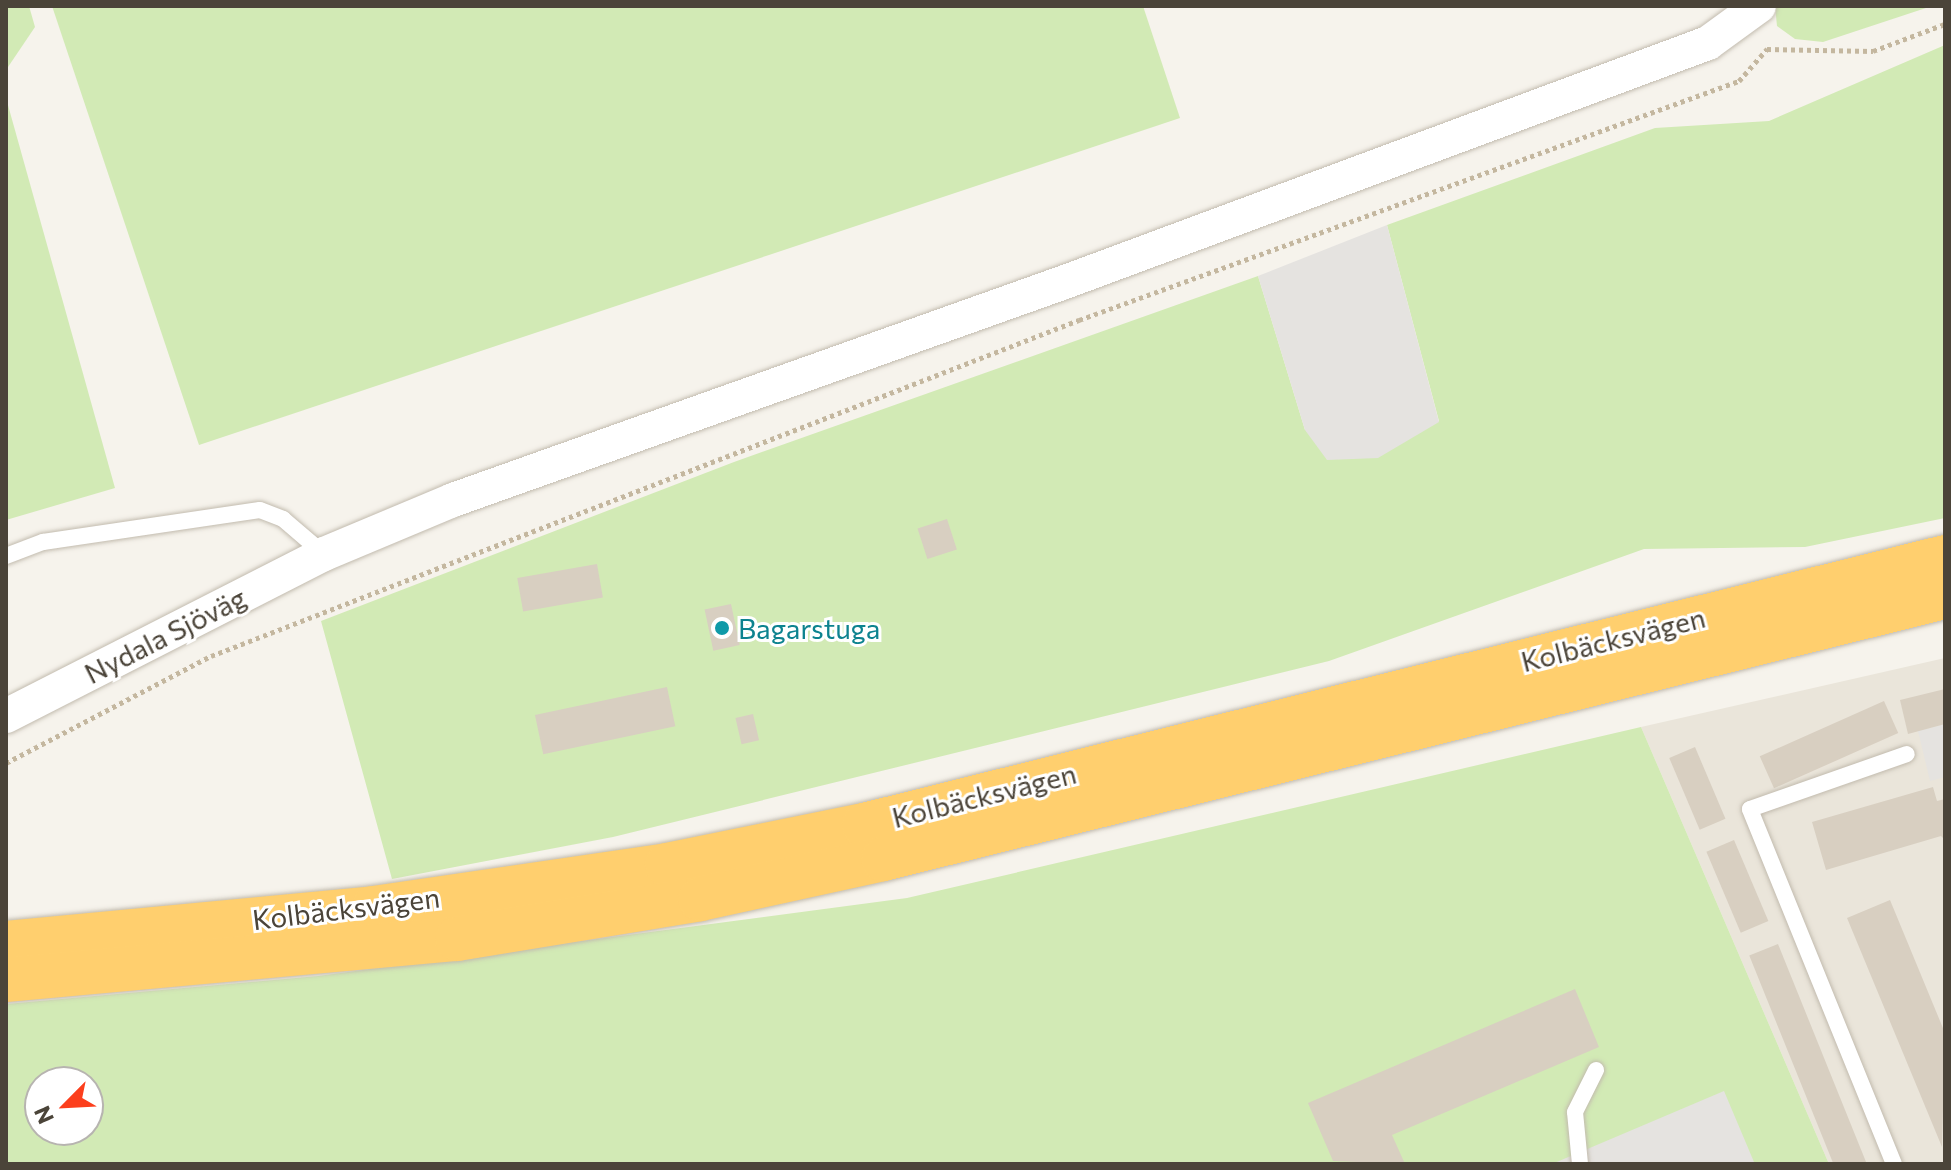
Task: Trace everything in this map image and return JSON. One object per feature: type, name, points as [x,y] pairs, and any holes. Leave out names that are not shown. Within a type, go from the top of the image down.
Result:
[{"type":"highway","name":"Kolbäcksvägen","points":[[6,943],[373,908],[667,865],[864,825],[1945,557]]},
{"type":"highway","name":"Kolbäcksvägen","points":[[6,980],[457,939],[700,899],[883,859],[1945,597]]},
{"type":"street","name":"Nydala Sjöväg","points":[[6,716],[324,554],[453,500],[1065,282],[1708,43],[1759,6]]},
{"type":"lane","points":[[6,556],[43,542],[260,510],[283,519],[324,554]]},
{"type":"lane","points":[[1894,1164],[1750,809],[1907,754]]},
{"type":"lane","points":[[1580,1164],[1575,1112],[1596,1070]]},
{"type":"path","points":[[6,763],[211,656],[479,548],[1079,320],[1739,81],[1767,49],[1873,51],[1945,24]]},
{"type":"path","points":[[479,548],[484,559]]},
{"type":"shaded area","points":[[1387,225],[1439,422],[1378,458],[1327,460],[1305,430],[1258,276]]},
{"type":"shaded area","points":[[1945,658],[1945,1164],[1829,1164],[1641,727]]},
{"type":"shaded area","points":[[1945,724],[1945,777],[1930,781],[1918,731]]},
{"type":"shaded area","points":[[1724,1091],[1754,1162],[1552,1164]]},
{"type":"green space","points":[[6,6],[29,6],[35,27],[6,70]]},
{"type":"green space","points":[[52,6],[1143,6],[1180,118],[199,445]]},
{"type":"green space","points":[[1775,6],[1932,6],[1823,42],[1795,39],[1777,26]]},
{"type":"green space","points":[[1945,45],[1945,518],[1805,547],[1644,549],[1329,661],[613,837],[392,879],[321,621],[734,462],[1258,276],[1305,430],[1439,421],[1387,225],[1655,128],[1769,121]]},
{"type":"green space","points":[[6,98],[115,488],[6,520]]},
{"type":"green space","points":[[1641,727],[1829,1164],[6,1164],[6,1004],[318,976],[907,898]]},
{"type":"building","points":[[947,519],[957,549],[927,559],[918,529]]},
{"type":"building","points":[[597,564],[603,597],[523,612],[517,578]]},
{"type":"building","name":"Bagarstuga","points":[[731,604],[740,645],[713,651],[705,610]]},
{"type":"building","points":[[667,687],[675,726],[543,754],[535,715]]},
{"type":"building","points":[[1945,689],[1945,724],[1908,734],[1900,700]]},
{"type":"building","points":[[1884,701],[1898,733],[1774,788],[1760,756]]},
{"type":"building","points":[[753,714],[759,740],[742,744],[735,718]]},
{"type":"building","points":[[1695,747],[1725,819],[1700,830],[1669,758]]},
{"type":"building","points":[[1933,787],[1937,801],[1945,799],[1945,840],[1941,836],[1826,870],[1812,822]]},
{"type":"building","points":[[1734,840],[1768,921],[1741,933],[1706,852]]},
{"type":"building","points":[[1890,900],[1945,1033],[1942,1147],[1847,918]]},
{"type":"building","points":[[1778,944],[1867,1164],[1833,1164],[1749,956]]},
{"type":"building","points":[[1575,989],[1599,1047],[1392,1135],[1405,1164],[1333,1161],[1308,1103]]},
{"type":"place","name":"Bagarstuga","points":[[722,628]]}]
